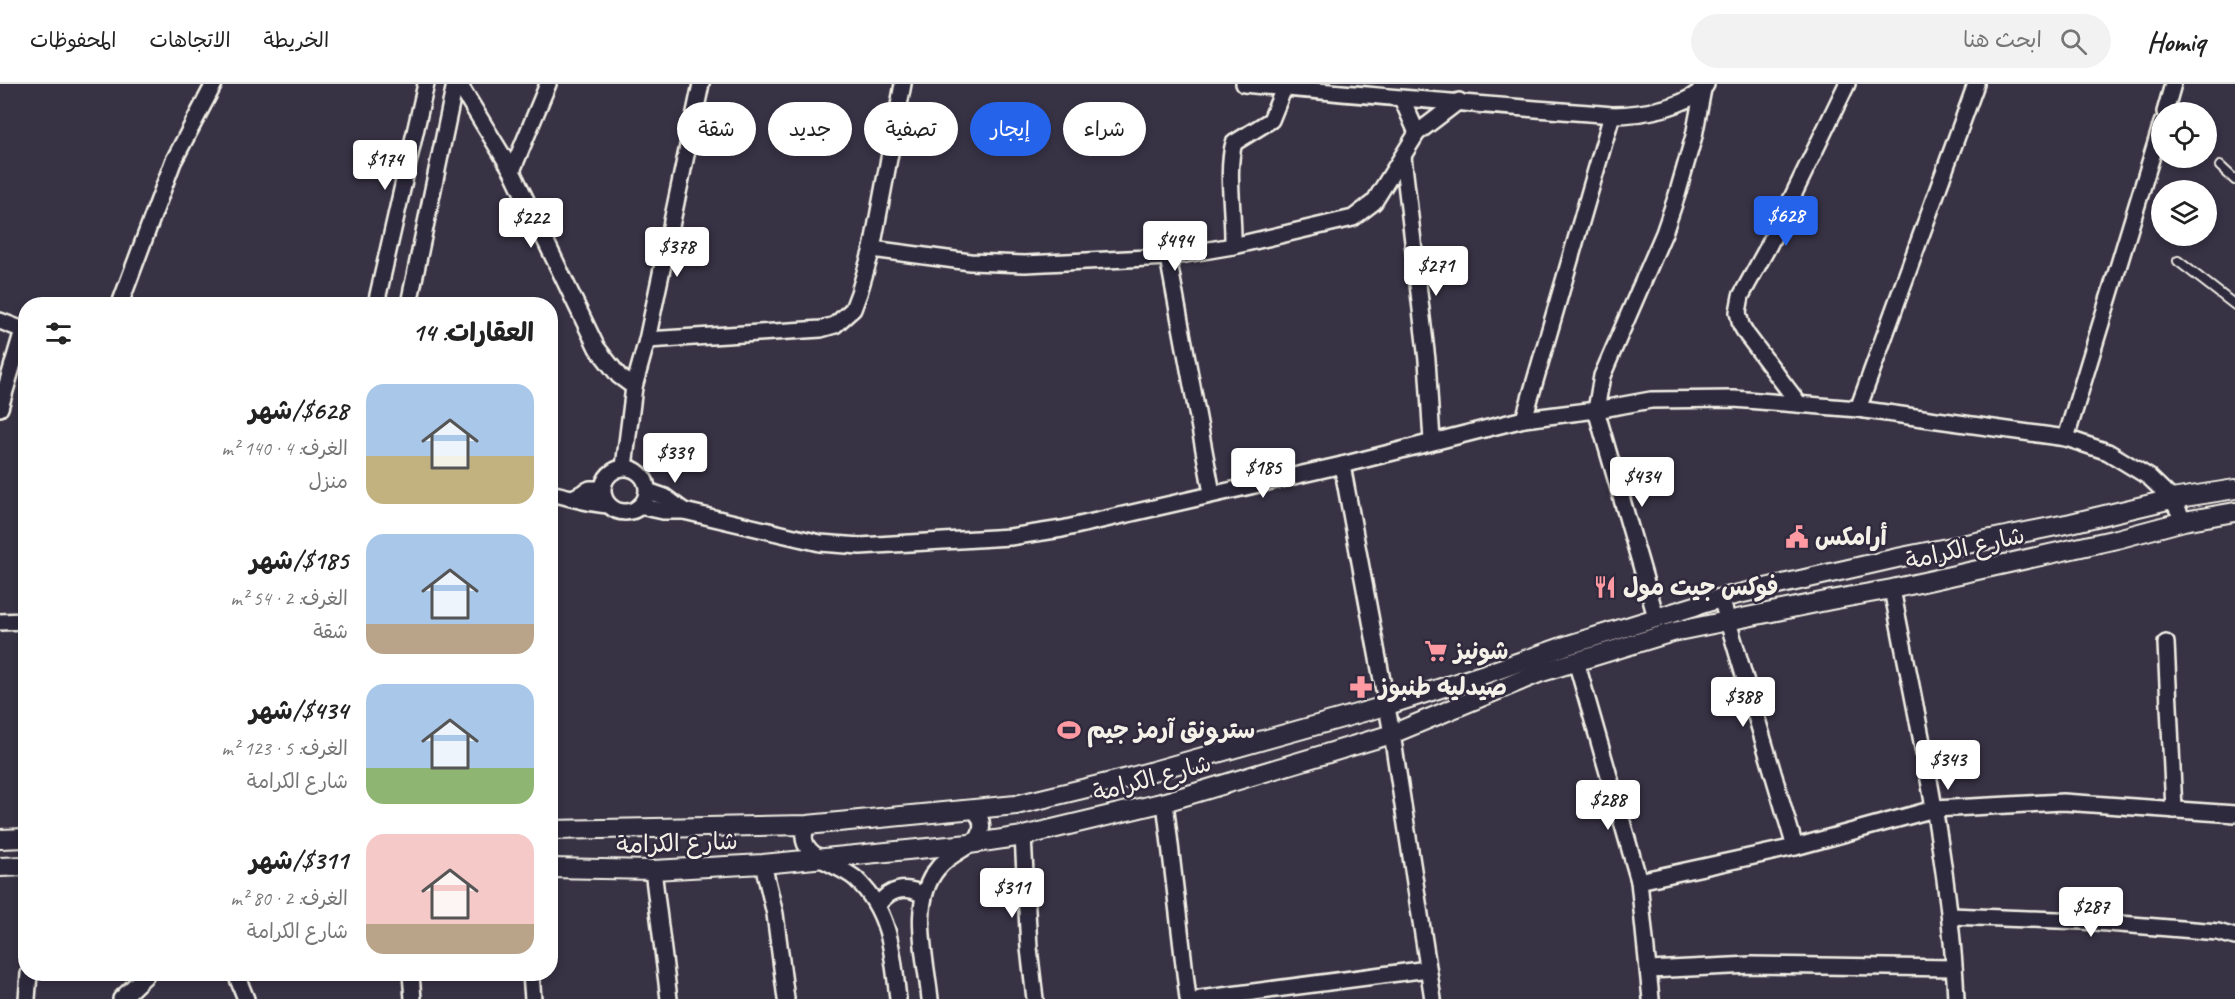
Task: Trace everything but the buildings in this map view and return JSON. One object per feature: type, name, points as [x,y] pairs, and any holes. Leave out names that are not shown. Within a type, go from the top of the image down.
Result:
[{"type":"street","points":[[123,297],[174,162],[214,84]]},
{"type":"street","points":[[378,297],[426,84]]},
{"type":"street","points":[[457,84],[512,171],[597,348],[619,376],[634,387]]},
{"type":"street","points":[[411,297],[457,84]]},
{"type":"street","points":[[512,171],[548,84]]},
{"type":"street","points":[[624,467],[634,387],[647,340],[701,84]]},
{"type":"street","points":[[647,340],[821,329],[835,325],[853,309],[872,249],[903,84]]},
{"type":"street","points":[[1244,84],[1612,115],[1627,115],[1687,101],[1705,86]]},
{"type":"street","points":[[1799,404],[1747,335],[1741,325],[1738,312],[1741,296],[1769,245],[1847,84]]},
{"type":"street","points":[[1858,409],[1976,84]]},
{"type":"street","points":[[2168,102],[2173,84]]},
{"type":"street","points":[[1656,617],[1596,410],[1602,376],[1664,233],[1677,195],[1705,86]]},
{"type":"street","points":[[1233,246],[1230,156],[1234,143],[1271,120],[1284,88]]},
{"type":"street","points":[[1402,99],[1417,133]]},
{"type":"street","points":[[872,249],[970,262],[1025,264],[1168,257],[1233,246],[1353,218],[1374,202],[1417,133],[1460,101]]},
{"type":"street","points":[[1524,419],[1612,115]]},
{"type":"street","points":[[1403,157],[1427,360],[1432,441]]},
{"type":"street","points":[[2066,438],[2151,159]]},
{"type":"street","points":[[1168,257],[1212,493]]},
{"type":"street","points":[[0,321],[18,328]]},
{"type":"street","points":[[0,408],[18,350]]},
{"type":"street","points":[[640,506],[663,511],[684,511],[820,543],[860,546],[1010,537],[1062,529],[1342,465],[1524,419],[1596,410],[1650,400],[1734,399],[1858,409],[2066,438],[2108,452],[2149,477],[2172,499],[2184,521]]},
{"type":"street","points":[[1342,465],[1392,734],[1433,999]]},
{"type":"street","points":[[624,467],[633,468],[641,474],[648,491],[640,506],[633,511],[624,512],[608,505],[602,489],[604,480],[609,474],[624,467]]},
{"type":"street","points":[[573,498],[590,489],[602,489]]},
{"type":"street","name":"شارع الكرامة","points":[[558,830],[807,825],[1016,805],[1128,778],[1385,706],[1656,617],[1721,598],[1897,558],[2072,523],[2172,499],[2235,489]]},
{"type":"street","points":[[648,491],[665,497],[684,511]]},
{"type":"street","points":[[558,495],[590,504],[608,505]]},
{"type":"street","name":"شارع الكرامة","points":[[558,868],[653,870],[822,860],[1023,836],[1165,802],[1392,734],[1539,674],[1673,632],[1892,589],[2116,539],[2184,521],[2235,512]]},
{"type":"street","points":[[1892,589],[1935,809],[1950,916],[1956,999]]},
{"type":"street","points":[[1721,598],[1730,621],[1795,847]]},
{"type":"street","points":[[0,622],[18,621]]},
{"type":"street","points":[[2166,643],[2174,810]]},
{"type":"street","points":[[1576,661],[1639,882],[1651,999]]},
{"type":"street","points":[[1165,802],[1188,999]]},
{"type":"street","points":[[1639,882],[1795,847],[1935,809],[2063,802],[2235,814]]},
{"type":"street","points":[[930,999],[921,918],[923,895],[938,868],[957,850],[979,837],[981,819],[974,810]]},
{"type":"street","points":[[807,825],[804,836],[806,846],[813,855],[840,867],[855,878],[878,905],[891,941],[898,999]]},
{"type":"street","points":[[1023,836],[1029,948],[1035,999]]},
{"type":"street","points":[[0,839],[18,838]]},
{"type":"street","points":[[763,864],[775,914],[786,999]]},
{"type":"street","points":[[0,867],[18,866]]},
{"type":"street","points":[[653,870],[669,999]]},
{"type":"street","points":[[878,905],[888,894],[902,889],[916,891],[923,895]]},
{"type":"street","points":[[1950,916],[2083,921],[2218,932],[2235,937]]},
{"type":"street","points":[[1649,970],[1751,965],[1954,968]]},
{"type":"street","points":[[1200,999],[1428,969]]},
{"type":"street","points":[[27,999],[28,981]]},
{"type":"street","points":[[121,999],[140,981]]},
{"type":"street","points":[[239,981],[246,999]]},
{"type":"street","points":[[412,981],[413,999]]},
{"type":"street","points":[[532,981],[533,999]]},
{"type":"lane","points":[[2220,166],[2235,180]]},
{"type":"lane","points":[[2178,261],[2235,305]]},
{"type":"place","name":"أرامكس","points":[[1797,537]]},
{"type":"place","name":"فوكس جيت مول","points":[[1605,587]]},
{"type":"place","name":"شونيز","points":[[1436,651]]},
{"type":"place","name":"صيدليه طنبوز","points":[[1361,687]]},
{"type":"place","name":"سترونق آرمز جيم","points":[[1069,730]]}]
